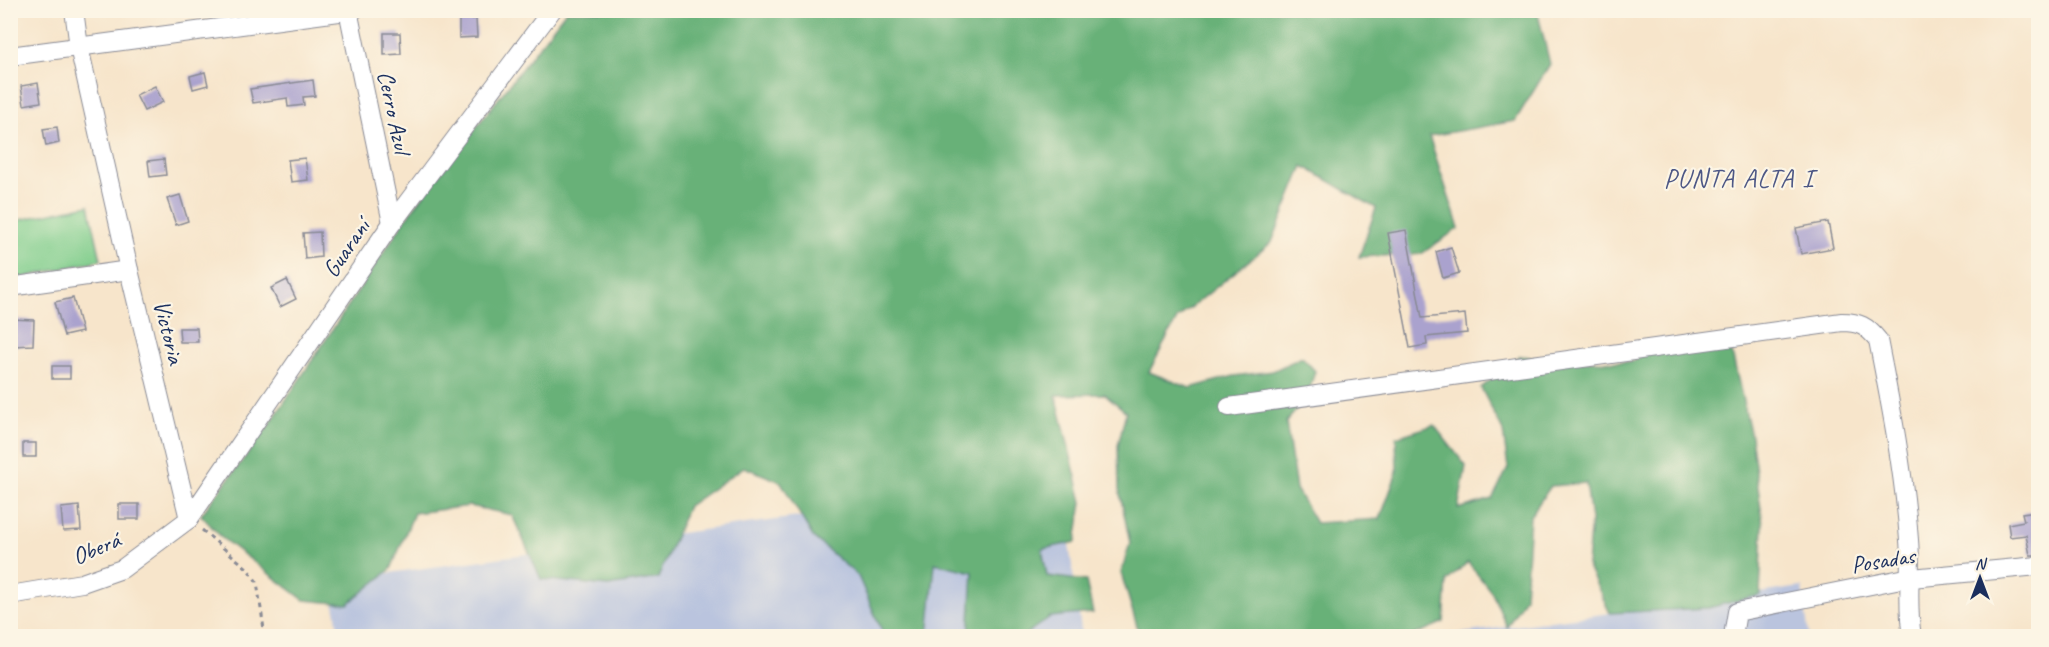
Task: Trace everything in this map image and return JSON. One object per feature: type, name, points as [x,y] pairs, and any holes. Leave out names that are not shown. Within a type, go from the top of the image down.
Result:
[{"type":"street","name":"Victoria","points":[[74,10],[79,46],[129,270],[189,519]]},
{"type":"street","name":"Guaraní","points":[[189,519],[392,224],[552,10]]},
{"type":"street","points":[[10,56],[350,11]]},
{"type":"street","name":"Cerro Azul","points":[[350,11],[392,224]]},
{"type":"street","points":[[10,287],[129,270]]},
{"type":"street","points":[[1229,407],[1842,322],[1856,322],[1869,328],[1878,340],[1899,444],[1910,542],[1909,618],[1912,636]]},
{"type":"street","name":"Oberá","points":[[10,595],[82,583],[122,568],[189,519]]},
{"type":"street","name":"Posadas","points":[[1733,636],[1737,612],[1909,578],[2038,566]]},
{"type":"path","points":[[189,519],[247,568],[257,582],[265,636]]},
{"type":"shaded area","points":[[1060,481],[1082,636],[339,636],[331,581]]},
{"type":"shaded area","points":[[1802,587],[1809,636],[1440,636]]},
{"type":"green space","points":[[1537,10],[1550,64],[1515,121],[1429,136],[1459,228],[1421,254],[1359,257],[1376,208],[1303,166],[1272,242],[1177,319],[1149,372],[1190,388],[1234,376],[1273,371],[1302,357],[1315,371],[1307,398],[1286,422],[1296,489],[1316,523],[1380,519],[1397,472],[1396,437],[1434,425],[1466,466],[1458,509],[1492,499],[1508,468],[1503,431],[1481,388],[1520,356],[1632,362],[1660,343],[1732,353],[1751,436],[1763,524],[1760,595],[1708,608],[1610,613],[1587,565],[1591,520],[1586,483],[1551,486],[1530,516],[1525,597],[1507,627],[1492,593],[1468,562],[1447,581],[1444,622],[1412,636],[1140,636],[1121,573],[1130,543],[1119,489],[1118,445],[1126,412],[1105,394],[1056,395],[1082,502],[1076,542],[1042,549],[1047,576],[1086,581],[1093,613],[1050,617],[1023,636],[969,636],[973,572],[935,563],[928,636],[883,633],[858,576],[813,537],[781,482],[744,467],[688,506],[658,578],[608,586],[541,579],[512,515],[470,506],[414,513],[391,569],[348,604],[304,600],[222,538],[201,515],[268,427],[407,217],[566,11]]},
{"type":"green space","points":[[89,205],[101,260],[11,280],[10,222]]},
{"type":"building","points":[[459,19],[476,19],[477,37],[459,38]]},
{"type":"building","points":[[384,33],[400,33],[401,54],[384,55]]},
{"type":"building","points":[[205,72],[208,85],[193,89],[190,76]]},
{"type":"building","points":[[313,80],[315,96],[303,97],[304,105],[288,107],[287,98],[253,103],[250,89]]},
{"type":"building","points":[[38,83],[41,102],[24,105],[21,86]]},
{"type":"building","points":[[155,86],[163,102],[144,111],[136,95]]},
{"type":"building","points":[[57,127],[59,143],[46,146],[43,129]]},
{"type":"building","points":[[305,158],[308,180],[291,182],[288,160]]},
{"type":"building","points":[[164,159],[166,175],[150,177],[148,161]]},
{"type":"building","points":[[180,195],[188,221],[176,225],[167,199]]},
{"type":"building","points":[[1828,222],[1833,248],[1801,254],[1796,228]]},
{"type":"building","points":[[1406,230],[1422,318],[1465,314],[1467,333],[1426,337],[1427,345],[1410,348],[1388,233]]},
{"type":"building","points":[[320,232],[321,257],[305,259],[303,233]]},
{"type":"building","points":[[1451,247],[1459,273],[1443,278],[1436,252]]},
{"type":"building","points":[[287,280],[296,299],[280,307],[271,288]]},
{"type":"building","points":[[73,298],[82,332],[64,336],[55,302]]},
{"type":"building","points":[[10,319],[34,320],[33,345],[14,346],[14,340],[10,340]]},
{"type":"building","points":[[179,328],[197,328],[198,342],[180,342]]},
{"type":"building","points":[[52,366],[70,366],[70,379],[52,379]]},
{"type":"building","points":[[23,443],[36,443],[36,457],[23,457]]},
{"type":"building","points":[[119,504],[139,504],[139,519],[119,519]]},
{"type":"building","points":[[79,506],[81,530],[63,531],[61,508]]},
{"type":"building","points":[[2037,511],[2038,555],[2030,555],[2026,535],[2010,537],[2008,524],[2024,521],[2022,513]]},
{"type":"district","name":"PUNTA ALTA I","points":[[1739,178]]}]
